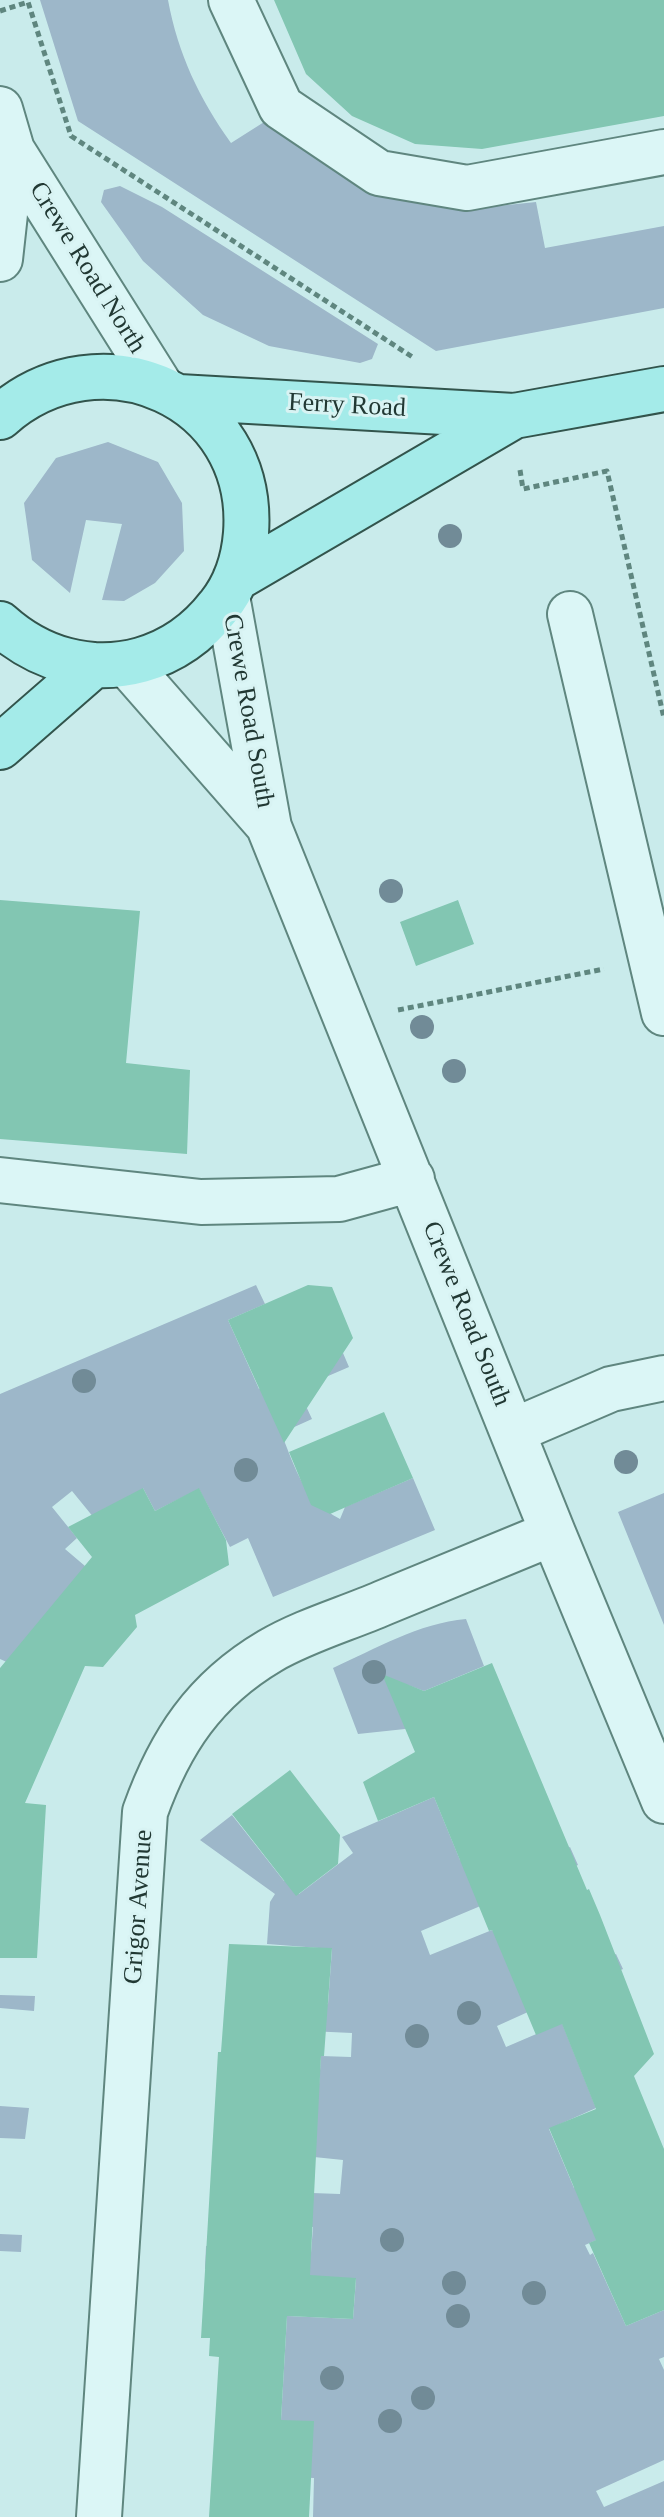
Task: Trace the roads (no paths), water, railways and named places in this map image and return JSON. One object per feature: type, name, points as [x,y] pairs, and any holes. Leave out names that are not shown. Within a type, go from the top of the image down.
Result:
[{"type":"main road","points":[[0,417],[29,395],[60,381],[94,375],[128,377],[170,392],[206,419],[228,446],[241,477],[248,512],[245,546],[231,588],[208,620],[184,641],[157,655],[110,664],[60,660],[29,646],[0,624]]},
{"type":"main road","name":"Ferry Road","points":[[170,392],[514,416],[664,389]]},
{"type":"main road","name":"Ferry Road","points":[[231,588],[514,416]]},
{"type":"main road","points":[[0,747],[110,664]]},
{"type":"street","points":[[231,0],[281,107],[379,173],[467,188],[664,152]]},
{"type":"street","name":"Crewe Road North","points":[[0,109],[12,150],[170,392]]},
{"type":"street","name":"Crewe Road North","points":[[0,259],[12,150]]},
{"type":"street","name":"Crewe Road South","points":[[231,588],[269,827],[664,1801]]},
{"type":"street","points":[[570,614],[664,1013]]},
{"type":"street","name":"Crewe Road South","points":[[110,664],[269,827]]},
{"type":"street","points":[[0,1180],[201,1202],[339,1199],[412,1179]]},
{"type":"street","points":[[513,1431],[611,1389],[664,1378]]},
{"type":"street","name":"Grigor Avenue","points":[[99,2517],[145,1812],[157,1778],[169,1752],[203,1705],[226,1683],[272,1650],[553,1533]]}]
